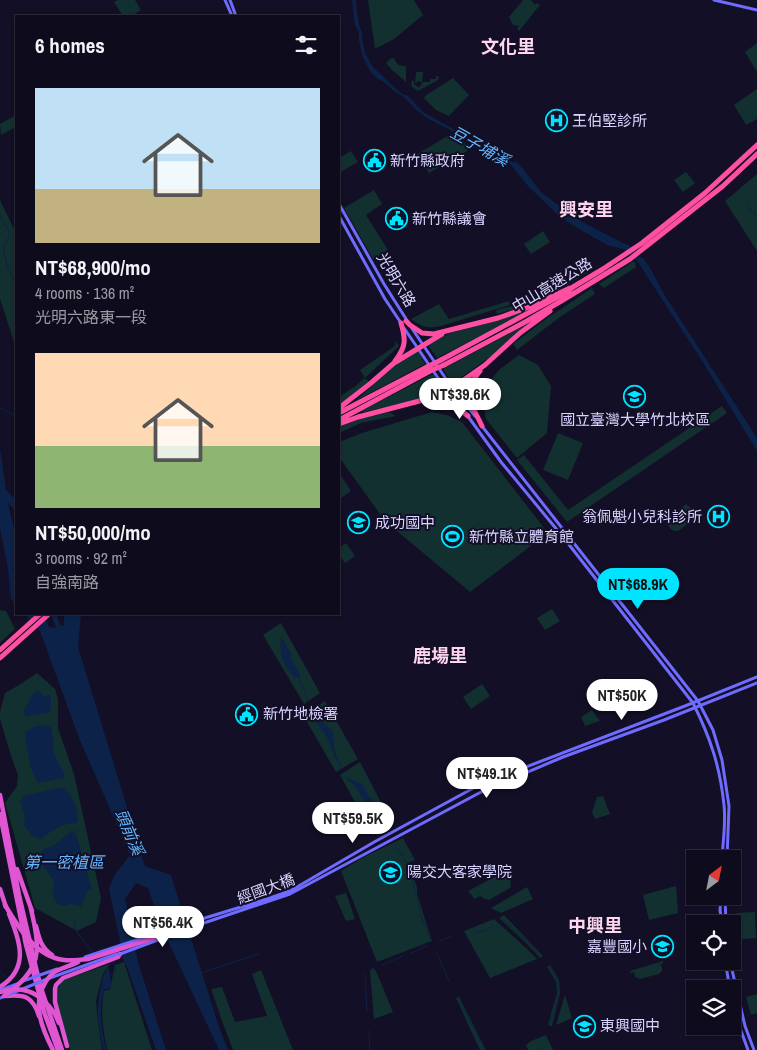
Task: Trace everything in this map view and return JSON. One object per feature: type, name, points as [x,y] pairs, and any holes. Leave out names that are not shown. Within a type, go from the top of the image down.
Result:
[{"type":"highway","name":"中山高速公路","points":[[644,245],[757,145]]},
{"type":"highway","name":"中山高速公路","points":[[442,362],[526,321],[563,300],[644,245],[723,186],[757,154]]},
{"type":"highway","name":"中山高速公路","points":[[340,419],[628,256]]},
{"type":"highway","points":[[340,424],[427,399],[450,388],[470,376],[539,318],[615,270],[628,256]]},
{"type":"highway","points":[[404,322],[426,334],[434,334],[498,318],[573,287]]},
{"type":"highway","points":[[394,363],[404,347],[404,322]]},
{"type":"highway","points":[[340,407],[394,363],[447,331]]},
{"type":"highway","points":[[482,426],[470,402],[470,386],[485,364]]},
{"type":"highway","name":"中山高速公路","points":[[340,413],[429,369]]},
{"type":"highway","points":[[427,399],[450,403],[468,416]]},
{"type":"highway","points":[[0,650],[39,615]]},
{"type":"highway","points":[[0,658],[48,615]]},
{"type":"highway","points":[[0,795],[18,872],[41,944],[52,955],[73,959],[86,957]]},
{"type":"highway","points":[[0,814],[41,988],[62,1050]]},
{"type":"highway","points":[[8,832],[8,849],[26,945],[44,1012],[58,1050]]},
{"type":"highway","points":[[0,889],[17,934],[20,953],[15,973],[0,990]]},
{"type":"highway","points":[[5,905],[18,927],[29,940],[39,949],[63,960],[88,959],[191,925],[198,925]]},
{"type":"highway","points":[[2,997],[24,981],[33,967],[37,951],[35,926],[31,909]]},
{"type":"highway","points":[[68,1048],[54,1002],[54,989],[56,985],[63,978],[102,964],[118,957],[120,954]]},
{"type":"highway","points":[[41,1022],[40,996],[47,979],[54,972],[86,957]]},
{"type":"highway","points":[[0,990],[25,990],[43,999],[55,1014],[68,1048]]},
{"type":"highway","points":[[2,997],[20,995],[30,1000],[36,1009],[46,1038],[53,1050]]},
{"type":"main road","points":[[225,0],[232,15]]},
{"type":"main road","points":[[230,0],[236,15]]},
{"type":"main road","points":[[714,0],[757,10]]},
{"type":"main road","name":"光明六路","points":[[340,206],[404,322],[420,347],[437,366],[450,388]]},
{"type":"main road","name":"光明六路","points":[[340,218],[385,299],[404,322],[420,347],[429,369],[450,388]]},
{"type":"main road","points":[[450,388],[501,462],[563,537],[694,705],[707,732],[717,761],[721,781],[724,806],[722,850]]},
{"type":"main road","points":[[450,388],[698,701],[712,730],[722,760],[729,806],[727,850]]},
{"type":"main road","points":[[339,865],[486,789],[563,757],[664,720],[694,705],[698,701],[757,677]]},
{"type":"main road","points":[[339,865],[479,785],[694,705],[700,706],[757,683]]},
{"type":"main road","name":"經國大橋","points":[[2,997],[47,979],[290,894],[339,865]]},
{"type":"main road","name":"經國大橋","points":[[0,990],[86,957],[266,899],[290,890],[339,865]]},
{"type":"main road","points":[[732,970],[745,1026],[754,1050]]},
{"type":"main road","points":[[741,1031],[748,1050]]},
{"type":"green space","points":[[118,0],[135,0],[141,10],[134,15],[122,15],[114,2]]},
{"type":"green space","points":[[368,0],[414,0],[423,15],[394,39],[375,49]]},
{"type":"green space","points":[[523,0],[531,0],[535,5],[537,3],[540,5],[519,31],[517,29],[519,26],[513,25],[509,17]]},
{"type":"green space","points":[[757,43],[757,72],[745,52]]},
{"type":"green space","points":[[394,58],[398,65],[406,66],[406,82],[386,63]]},
{"type":"green space","points":[[416,72],[423,72],[422,82],[418,81],[415,84]]},
{"type":"green space","points":[[436,76],[439,77],[438,80],[418,91],[411,86],[412,80],[418,87],[420,87],[422,82],[430,82],[430,79],[436,79]]},
{"type":"green space","points":[[453,78],[469,95],[449,116],[436,110],[424,98]]},
{"type":"green space","points":[[757,89],[757,119],[746,125],[734,105]]},
{"type":"green space","points":[[15,116],[15,128],[1,135],[0,124]]},
{"type":"green space","points":[[451,134],[472,148],[429,173],[417,154]]},
{"type":"green space","points":[[351,151],[358,162],[340,172],[340,157]]},
{"type":"green space","points":[[686,172],[695,183],[683,192],[674,180]]},
{"type":"green space","points":[[757,174],[757,251],[725,201]]},
{"type":"green space","points":[[374,190],[382,204],[366,215],[388,250],[373,259],[344,208]]},
{"type":"green space","points":[[0,200],[15,231],[15,345],[0,299]]},
{"type":"green space","points":[[543,231],[550,242],[531,254],[524,244]]},
{"type":"green space","points":[[634,261],[636,267],[604,288],[599,284]]},
{"type":"green space","points":[[587,268],[590,271],[552,294],[497,314],[496,310],[516,305],[550,290]]},
{"type":"green space","points":[[592,288],[595,294],[560,317],[517,350],[513,344]]},
{"type":"green space","points":[[509,301],[510,305],[437,327],[425,327],[411,319],[439,304],[449,319]]},
{"type":"green space","points":[[521,311],[521,315],[437,358],[428,345],[448,334]]},
{"type":"green space","points":[[533,321],[494,354],[452,384],[443,369]]},
{"type":"green space","points":[[396,341],[399,346],[365,378],[360,370],[395,346]]},
{"type":"green space","points":[[417,349],[425,364],[355,401],[399,362]]},
{"type":"green space","points":[[519,355],[538,365],[551,386],[547,433],[517,458],[486,419],[483,403],[488,383],[500,369]]},
{"type":"green space","points":[[433,374],[444,388],[422,398],[364,412],[361,411]]},
{"type":"green space","points":[[364,378],[369,381],[340,404],[340,396]]},
{"type":"green space","points":[[722,406],[727,413],[567,522],[517,460],[524,455],[568,510]]},
{"type":"green space","points":[[389,412],[396,416],[361,423],[340,433],[340,427],[362,418]]},
{"type":"green space","points":[[432,412],[447,415],[462,422],[548,533],[470,592],[385,521],[340,458],[340,442]]},
{"type":"green space","points":[[558,433],[583,443],[568,480],[543,470]]},
{"type":"green space","points":[[340,474],[351,491],[341,498],[340,496]]},
{"type":"green space","points":[[686,504],[695,510],[695,519],[678,531],[673,531],[665,520]]},
{"type":"green space","points":[[346,543],[355,556],[345,563],[340,556],[340,547]]},
{"type":"green space","points":[[552,609],[560,621],[545,630],[537,618]]},
{"type":"green space","points":[[0,610],[6,611],[15,629],[0,643]]},
{"type":"green space","points":[[281,623],[320,693],[304,704],[263,635]]},
{"type":"green space","points":[[37,673],[55,689],[58,699],[58,728],[74,774],[101,898],[96,922],[77,931],[35,908],[5,803],[17,786],[18,775],[0,719],[0,712],[5,693]]},
{"type":"green space","points":[[482,684],[490,696],[471,709],[463,697]]},
{"type":"green space","points":[[325,701],[358,759],[336,772],[303,715]]},
{"type":"green space","points":[[592,710],[600,721],[585,726],[581,717]]},
{"type":"green space","points":[[360,762],[388,816],[372,825],[376,833],[373,835],[340,775]]},
{"type":"green space","points":[[603,796],[610,814],[595,819],[592,812],[597,797]]},
{"type":"green space","points":[[403,838],[415,860],[408,863],[417,887],[417,894],[432,941],[377,962],[341,871],[362,858]]},
{"type":"green space","points":[[502,873],[510,878],[510,888],[489,900],[480,896],[474,899],[468,891]]},
{"type":"green space","points":[[676,886],[678,913],[649,920],[643,895]]},
{"type":"green space","points":[[527,887],[533,899],[501,913],[491,908]]},
{"type":"green space","points":[[346,893],[355,919],[346,921],[335,896]]},
{"type":"green space","points":[[755,912],[756,938],[741,940],[741,915],[736,915],[736,913]]},
{"type":"green space","points":[[504,915],[543,956],[540,958],[499,918]]},
{"type":"green space","points":[[494,919],[537,959],[490,978],[464,931]]},
{"type":"green space","points":[[663,961],[660,965],[662,971],[659,974],[640,979],[635,977],[634,972],[631,973],[630,971]]},
{"type":"green space","points":[[124,962],[152,1050],[107,1050],[102,1014],[104,991],[110,989],[115,965]]},
{"type":"green space","points":[[110,964],[103,974],[96,1001],[102,1050],[70,1050],[56,1003],[57,989],[63,980]]},
{"type":"green space","points":[[550,965],[559,980],[560,993],[552,1026],[548,1025],[557,993],[556,982],[547,967]]},
{"type":"green space","points":[[372,969],[376,971],[393,1012],[374,1019],[370,971]]},
{"type":"green space","points":[[261,970],[293,1050],[233,1050],[211,989],[222,987],[235,1022],[267,1016],[252,974]]},
{"type":"green space","points":[[757,994],[757,1013],[751,1015],[746,997]]},
{"type":"green space","points":[[565,995],[572,1018],[556,1025]]},
{"type":"green space","points":[[459,997],[486,1050],[480,1050],[456,998]]},
{"type":"green space","points":[[546,1035],[553,1050],[528,1050],[526,1045]]},
{"type":"water","name":"豆子埔溪","points":[[352,0],[356,0],[357,15],[365,53],[373,67],[394,87],[402,94],[408,96],[423,112],[514,163],[515,161],[542,193],[575,218],[630,246],[639,257],[643,258],[664,294],[757,438],[757,451],[704,364],[638,262],[626,250],[607,245],[559,216],[528,186],[511,165],[427,118],[404,97],[378,79],[370,71],[362,55],[359,32],[355,25]]},
{"type":"water","points":[[0,448],[6,490],[15,499],[15,510],[8,503],[15,533],[15,604],[11,599],[8,569],[0,528]]},
{"type":"water","name":"頭前溪","points":[[26,615],[44,615],[49,627],[56,628],[51,615],[56,615],[60,625],[64,626],[64,615],[81,615],[78,647],[145,866],[171,875],[228,1050],[219,1050],[161,926],[148,888],[136,883],[125,899],[138,962],[166,1050],[156,1050],[121,954],[109,889],[114,876],[130,855],[79,738],[40,631]]},
{"type":"water","points":[[281,637],[292,655],[291,659],[301,677],[295,677],[284,664],[281,654]]},
{"type":"water","points":[[39,691],[43,696],[51,695],[51,709],[48,713],[27,716],[23,711],[34,693]]},
{"type":"water","points":[[310,713],[333,732],[334,747],[339,762],[336,760],[327,737]]},
{"type":"water","points":[[35,726],[51,728],[54,752],[65,775],[64,778],[38,783],[31,769],[25,732]]},
{"type":"water","points":[[344,776],[361,784],[373,801],[370,821],[365,801],[353,784]]},
{"type":"water","points":[[63,787],[75,803],[77,823],[58,828],[41,839],[33,837],[24,825],[25,816],[20,801],[23,796]]},
{"type":"water","name":"第一密植區","points":[[75,831],[92,890],[87,891],[81,906],[71,904],[65,906],[57,904],[55,901],[53,893],[54,881],[43,866],[40,854],[43,849],[53,846],[70,832]]},
{"type":"water","points":[[108,968],[111,982],[110,988],[104,990],[101,1006],[101,1020],[106,1050],[103,1050],[98,1003],[103,977]]},
{"type":"waterway","points":[[746,203],[751,211],[757,215]]},
{"type":"waterway","points":[[0,216],[10,233],[3,246],[7,265],[15,282]]},
{"type":"waterway","points":[[0,408],[15,416]]},
{"type":"waterway","points":[[298,677],[308,699]]},
{"type":"waterway","points":[[339,762],[341,768]]},
{"type":"waterway","points":[[370,819],[378,837]]},
{"type":"waterway","points":[[394,846],[400,852],[409,870],[423,921],[431,939]]},
{"type":"waterway","points":[[504,920],[538,954]]},
{"type":"waterway","points":[[74,923],[76,931],[94,954]]},
{"type":"waterway","points":[[475,933],[493,926]]},
{"type":"waterway","points":[[438,942],[452,936]]},
{"type":"waterway","points":[[409,954],[427,946]]},
{"type":"waterway","points":[[436,952],[450,983]]},
{"type":"waterway","points":[[201,973],[259,954]]},
{"type":"waterway","points":[[382,965],[403,956]]},
{"type":"waterway","points":[[109,975],[114,973],[115,970],[113,961]]},
{"type":"waterway","points":[[549,967],[556,978],[558,990],[550,1022]]},
{"type":"waterway","points":[[370,970],[374,968]]},
{"type":"waterway","points":[[0,972],[6,977]]},
{"type":"waterway","points":[[365,974],[367,1012]]},
{"type":"waterway","points":[[459,1002],[485,1049]]},
{"type":"waterway","points":[[369,1031],[370,1050]]},
{"type":"place","name":"王伯堅診所","points":[[556,121]]},
{"type":"place","name":"新竹縣政府","points":[[374,161]]},
{"type":"place","name":"新竹縣議會","points":[[396,219]]},
{"type":"place","name":"國立臺灣大學竹北校區","points":[[635,397]]},
{"type":"place","name":"翁佩魁小兒科診所","points":[[718,517]]},
{"type":"place","name":"成功國中","points":[[359,523]]},
{"type":"place","name":"新竹縣立體育館","points":[[453,537]]},
{"type":"place","name":"新竹地檢署","points":[[247,714]]},
{"type":"place","name":"陽交大客家學院","points":[[391,872]]},
{"type":"place","name":"嘉豐國小","points":[[663,947]]},
{"type":"place","name":"東興國中","points":[[584,1026]]},
{"type":"district","name":"文化里","points":[[508,47]]},
{"type":"district","name":"興安里","points":[[586,210]]},
{"type":"district","name":"鹿場里","points":[[440,656]]},
{"type":"district","name":"中興里","points":[[595,926]]}]
